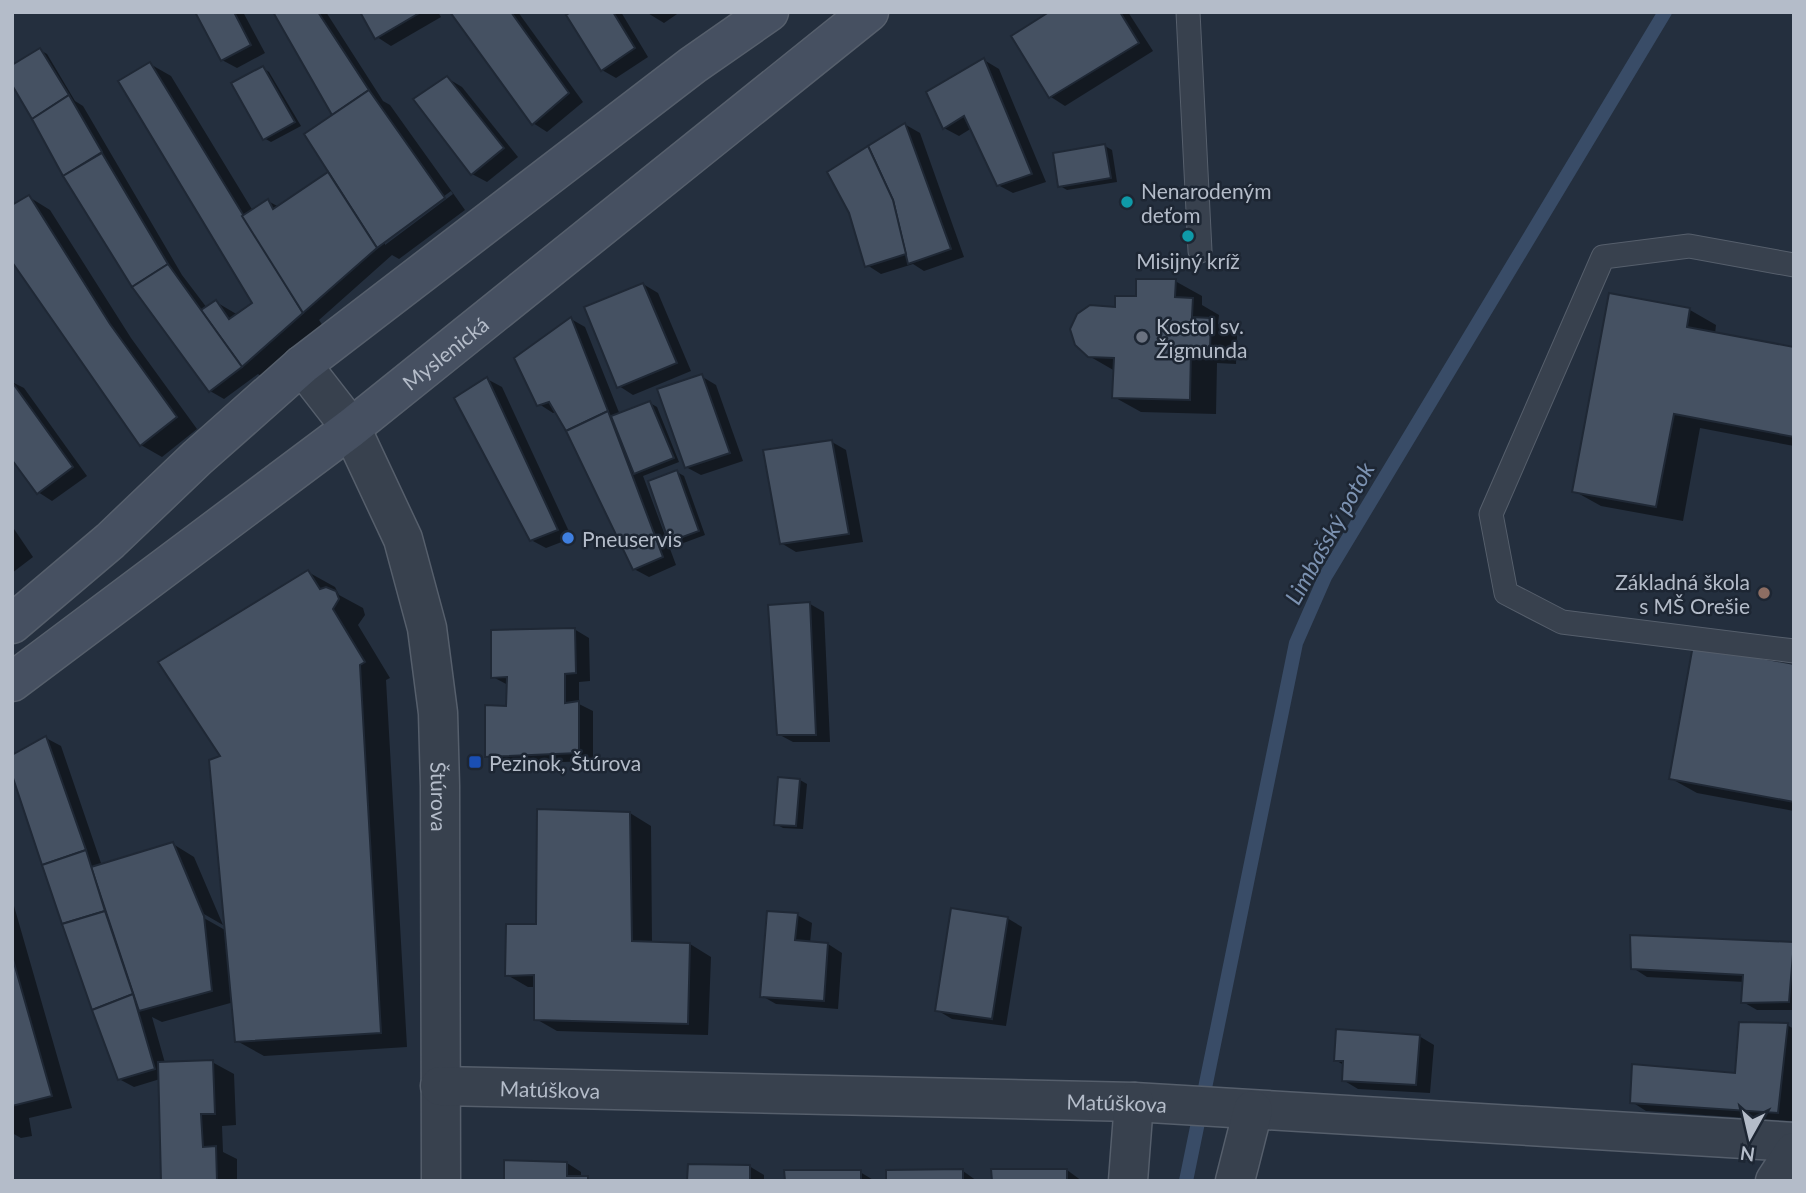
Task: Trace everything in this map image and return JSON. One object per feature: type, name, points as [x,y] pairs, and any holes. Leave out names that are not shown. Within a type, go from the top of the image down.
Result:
[{"type":"main road","points":[[12,624],[110,541],[197,458],[302,365],[682,74],[769,12]]},
{"type":"main road","name":"Myslenická","points":[[12,682],[351,428],[869,12]]},
{"type":"street","name":"Štúrova","points":[[302,365],[351,428],[403,539],[427,628],[438,713],[440,786],[441,1181]]},
{"type":"street","name":"Matúškova","points":[[440,1086],[1149,1104],[1794,1142]]},
{"type":"street","points":[[1128,1181],[1149,1104]]},
{"type":"street","points":[[1235,1181],[1244,1109]]},
{"type":"street","points":[[1775,1181],[1794,1152]]},
{"type":"lane","points":[[1188,12],[1200,251]]},
{"type":"lane","points":[[1794,265],[1689,246],[1603,257],[1490,514],[1506,593],[1562,622],[1794,651]]},
{"type":"building","points":[[195,12],[234,12],[251,45],[221,61]]},
{"type":"building","points":[[273,12],[318,12],[369,90],[332,115]]},
{"type":"building","points":[[360,12],[421,12],[375,39]]},
{"type":"building","points":[[450,12],[511,12],[569,93],[532,125]]},
{"type":"building","points":[[571,12],[613,12],[635,48],[601,71],[566,15]]},
{"type":"building","points":[[1049,12],[1120,12],[1139,43],[1049,98],[1011,36]]},
{"type":"building","points":[[40,48],[69,95],[32,119],[12,85],[12,65]]},
{"type":"building","points":[[984,58],[1032,174],[997,186],[964,116],[943,129],[926,92]]},
{"type":"building","points":[[150,62],[303,313],[242,367],[201,310],[216,300],[229,319],[252,303],[118,81]]},
{"type":"building","points":[[263,66],[295,122],[263,140],[231,83]]},
{"type":"building","points":[[447,76],[504,148],[471,175],[413,99]]},
{"type":"building","points":[[369,90],[445,198],[377,248],[304,134]]},
{"type":"building","points":[[69,95],[102,152],[63,176],[32,119]]},
{"type":"building","points":[[905,123],[951,249],[908,264],[893,200],[868,146]]},
{"type":"building","points":[[1105,144],[1111,178],[1058,187],[1053,153]]},
{"type":"building","points":[[868,146],[893,200],[906,254],[865,267],[849,213],[827,172]]},
{"type":"building","points":[[102,153],[168,264],[132,287],[63,176]]},
{"type":"building","points":[[328,172],[377,248],[303,313],[242,216],[268,199],[273,209]]},
{"type":"building","points":[[29,195],[110,324],[177,417],[140,446],[12,262],[12,205]]},
{"type":"building","points":[[168,264],[242,367],[209,392],[132,287]]},
{"type":"building","name":"Kostol sv. Žigmunda","points":[[1136,279],[1176,279],[1175,297],[1193,298],[1192,317],[1211,318],[1210,350],[1191,349],[1190,400],[1112,398],[1114,358],[1088,357],[1075,345],[1070,329],[1077,314],[1090,305],[1115,307],[1115,296],[1136,296]]},
{"type":"building","points":[[643,283],[677,363],[617,388],[584,307]]},
{"type":"building","points":[[1609,293],[1690,308],[1687,327],[1794,347],[1794,437],[1674,414],[1656,507],[1572,492]]},
{"type":"building","points":[[571,317],[608,411],[566,431],[549,402],[537,406],[514,358]]},
{"type":"building","points":[[702,374],[730,453],[685,468],[657,389]]},
{"type":"building","points":[[487,377],[558,530],[530,541],[454,398]]},
{"type":"building","points":[[12,382],[73,467],[37,494],[12,460]]},
{"type":"building","points":[[650,401],[674,458],[634,474],[611,416]]},
{"type":"building","points":[[608,411],[663,557],[633,570],[566,431]]},
{"type":"building","points":[[832,440],[849,534],[780,544],[763,450]]},
{"type":"building","points":[[677,470],[699,531],[669,542],[648,481]]},
{"type":"building","points":[[308,570],[320,589],[326,587],[336,591],[339,599],[333,609],[365,662],[360,665],[381,1033],[235,1042],[209,760],[220,756],[158,662]]},
{"type":"building","points":[[810,602],[816,735],[777,735],[768,605]]},
{"type":"building","points":[[575,628],[576,673],[565,674],[565,703],[579,701],[579,753],[485,757],[485,705],[506,706],[507,677],[491,678],[491,630]]},
{"type":"building","points":[[1693,645],[1794,664],[1794,802],[1669,779]]},
{"type":"building","points":[[46,736],[86,850],[42,865],[12,775],[12,755]]},
{"type":"building","points":[[778,777],[800,779],[796,826],[774,825]]},
{"type":"building","points":[[537,809],[630,812],[632,941],[690,943],[688,1024],[534,1020],[534,975],[505,976],[506,924],[536,924]]},
{"type":"building","points":[[173,842],[204,916],[212,991],[139,1011],[91,867]]},
{"type":"building","points":[[86,850],[105,911],[62,924],[42,865]]},
{"type":"building","points":[[951,908],[1008,917],[992,1019],[935,1011]]},
{"type":"building","points":[[105,911],[133,994],[92,1010],[62,924]]},
{"type":"building","points":[[767,911],[798,913],[795,940],[828,943],[824,1001],[760,997]]},
{"type":"building","points":[[1630,935],[1794,942],[1789,1002],[1741,1003],[1743,975],[1631,969]]},
{"type":"building","points":[[12,956],[52,1096],[12,1106]]},
{"type":"building","points":[[133,994],[155,1069],[118,1080],[92,1010]]},
{"type":"building","points":[[1739,1022],[1788,1023],[1778,1113],[1630,1103],[1632,1064],[1735,1073]]},
{"type":"building","points":[[1336,1029],[1420,1035],[1416,1085],[1342,1081],[1343,1061],[1334,1061]]},
{"type":"building","points":[[213,1060],[215,1114],[201,1114],[203,1147],[216,1146],[217,1181],[161,1181],[158,1062]]},
{"type":"building","points":[[504,1160],[567,1162],[567,1176],[588,1176],[588,1181],[504,1181]]},
{"type":"building","points":[[688,1164],[750,1165],[750,1181],[687,1181]]},
{"type":"building","points":[[963,1169],[963,1181],[886,1181],[886,1170]]},
{"type":"building","points":[[991,1169],[1067,1169],[1067,1181],[992,1181]]},
{"type":"building","points":[[784,1170],[861,1170],[861,1181],[785,1181]]},
{"type":"waterway","name":"Limbašský potok","points":[[1186,1181],[1296,643],[1325,577],[1665,12]]},
{"type":"place","name":"Nenarodeným deťom","points":[[1127,202]]},
{"type":"place","name":"Misijný kríž","points":[[1188,236]]},
{"type":"place","name":"Kostol sv. Žigmunda","points":[[1142,337]]},
{"type":"place","name":"Pneuservis","points":[[568,538]]},
{"type":"place","name":"Základná škola s MŠ Orešie","points":[[1764,593]]},
{"type":"place","name":"Pezinok, Štúrova","points":[[475,762]]}]
